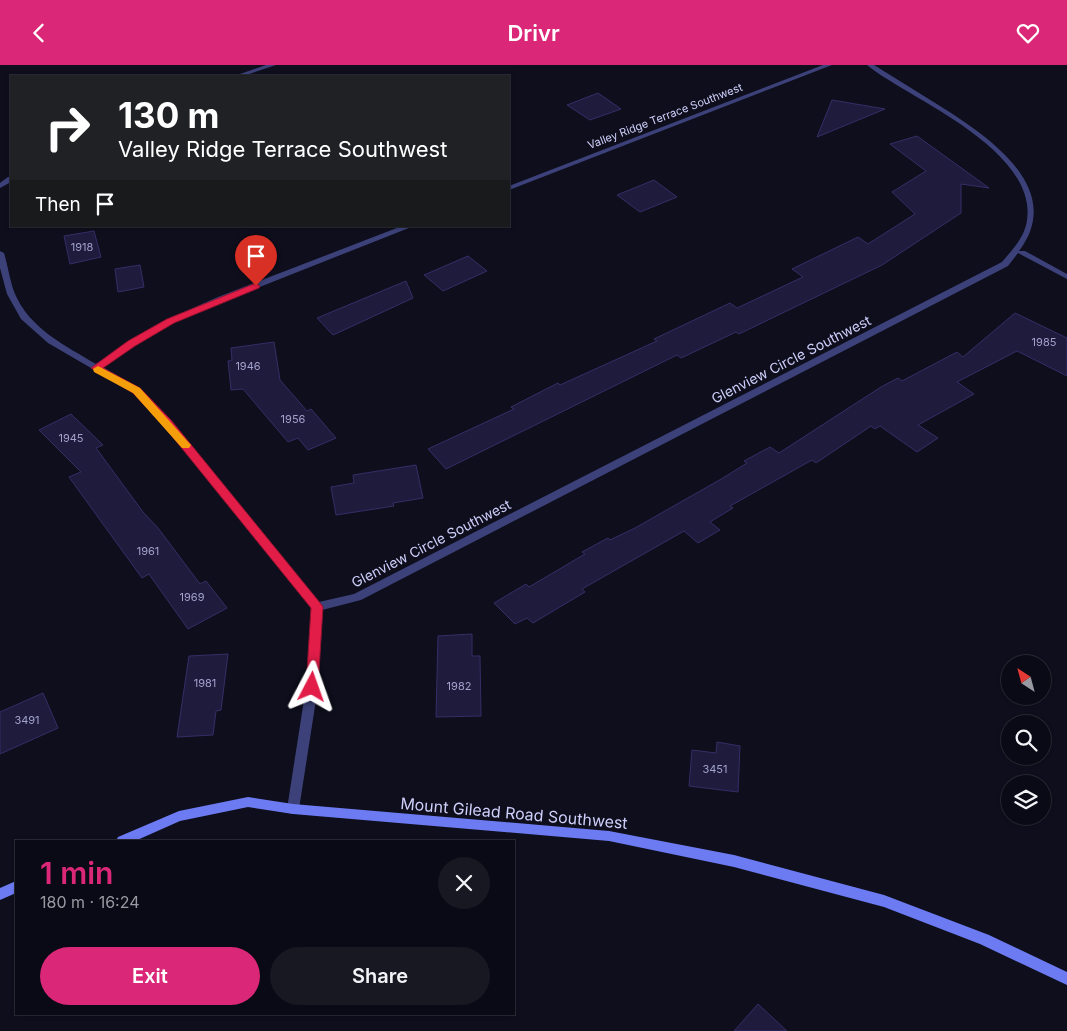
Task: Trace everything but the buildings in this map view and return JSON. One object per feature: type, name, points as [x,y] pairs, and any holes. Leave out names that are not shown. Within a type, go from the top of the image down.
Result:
[{"type":"street","points":[[240,75],[273,65]]},
{"type":"street","name":"Valley Ridge Terrace Southwest","points":[[510,188],[829,65]]},
{"type":"street","points":[[870,65],[999,146],[1025,169],[1035,183]]},
{"type":"street","points":[[96,368],[131,344],[171,321],[221,299],[407,227]]},
{"type":"street","name":"Glenview Circle Southwest","points":[[317,607],[357,597],[996,269],[1022,253],[1038,234]]},
{"type":"street","points":[[0,253],[11,294],[24,317],[52,341],[136,391],[167,423],[317,607],[312,687],[293,809]]},
{"type":"street","points":[[1022,253],[1067,277]]},
{"type":"street","name":"Mount Gilead Road Southwest","points":[[124,840],[179,816],[248,802],[293,809],[609,836],[734,861],[884,901],[984,939],[1067,979]]},
{"type":"street","points":[[0,894],[15,887]]},
{"type":"slow traffic","points":[[98,369],[136,391],[185,445]]},
{"type":"route","points":[[256,286],[171,321],[131,344],[96,368],[136,391],[167,423],[317,607],[312,687]]}]
